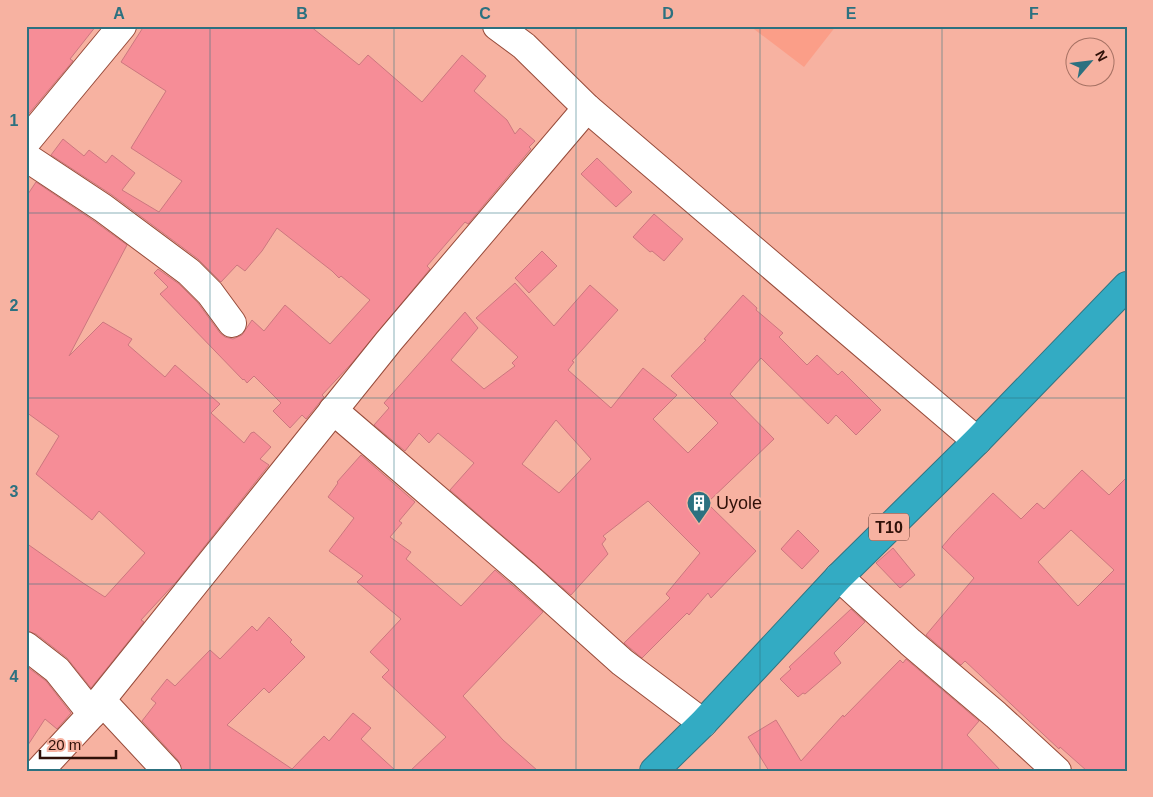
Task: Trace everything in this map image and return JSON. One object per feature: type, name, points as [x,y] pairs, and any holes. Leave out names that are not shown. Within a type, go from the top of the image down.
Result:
[{"type":"highway","name":"T10","points":[[654,771],[703,723],[839,577],[977,441],[1127,286]]},
{"type":"street","points":[[26,142],[122,26]]},
{"type":"street","points":[[497,26],[524,46],[587,108],[977,441]]},
{"type":"street","points":[[40,771],[97,707],[389,341],[587,108]]},
{"type":"street","points":[[26,157],[103,208],[189,272],[210,293],[232,323]]},
{"type":"street","points":[[333,410],[524,574],[622,662],[703,723]]},
{"type":"street","points":[[839,577],[1057,771]]},
{"type":"street","points":[[26,646],[57,670],[167,771]]},
{"type":"shaded area","points":[[750,26],[836,26],[804,67]]},
{"type":"building","points":[[26,26],[96,26],[70,59],[73,61],[26,117]]},
{"type":"building","points":[[144,26],[310,26],[359,65],[368,55],[422,102],[462,55],[486,76],[474,91],[507,120],[515,134],[520,128],[535,141],[529,147],[531,149],[468,224],[465,222],[427,266],[430,269],[351,364],[322,395],[324,397],[306,419],[302,415],[290,428],[273,411],[281,403],[254,376],[247,383],[243,380],[160,294],[168,287],[154,273],[158,269],[179,284],[198,303],[220,333],[225,337],[233,339],[242,335],[252,320],[264,331],[285,305],[330,344],[370,300],[341,276],[339,278],[277,228],[262,251],[245,271],[237,265],[221,282],[198,259],[112,195],[51,155],[63,139],[84,156],[89,150],[106,163],[112,155],[135,173],[122,190],[159,212],[182,181],[131,148],[166,91],[121,62]]},
{"type":"building","points":[[597,158],[632,192],[616,207],[581,174]]},
{"type":"building","points":[[36,182],[127,245],[69,356],[103,322],[132,339],[128,345],[165,377],[175,365],[220,404],[211,413],[244,443],[251,433],[254,432],[271,447],[260,459],[269,465],[177,581],[141,620],[144,622],[91,688],[67,658],[36,634],[26,631],[26,543],[105,597],[145,553],[99,511],[92,520],[36,474],[59,436],[26,412],[26,197]]},
{"type":"building","points":[[654,214],[683,239],[664,261],[633,237]]},
{"type":"building","points":[[542,251],[557,266],[529,293],[515,278]]},
{"type":"building","points":[[515,283],[554,326],[590,285],[618,310],[572,361],[574,362],[568,370],[611,408],[643,368],[677,395],[653,419],[688,453],[718,423],[671,376],[706,340],[704,339],[743,295],[757,308],[756,310],[783,333],[779,337],[807,365],[817,355],[838,375],[842,371],[881,410],[856,435],[836,415],[828,424],[761,358],[730,394],[774,439],[707,503],[756,551],[711,598],[708,593],[689,615],[687,613],[642,658],[624,643],[670,598],[666,594],[700,553],[648,501],[603,536],[606,539],[602,544],[608,554],[571,595],[450,490],[474,463],[438,433],[429,443],[419,433],[405,451],[374,425],[389,408],[384,403],[465,312],[478,328],[451,360],[484,389],[515,366],[512,363],[518,357],[476,318]],"holes":[[[556,420],[591,459],[559,493],[522,464]]]},
{"type":"building","points":[[361,455],[415,502],[399,521],[402,523],[390,537],[411,552],[406,559],[461,606],[495,570],[543,612],[463,696],[503,740],[538,771],[410,771],[446,737],[382,677],[389,670],[370,652],[401,619],[357,582],[363,576],[329,551],[354,518],[328,497],[337,482]]},
{"type":"building","points":[[1082,470],[1109,495],[1127,477],[1127,771],[1087,771],[1060,747],[1059,749],[965,661],[961,665],[926,635],[974,578],[942,547],[953,534],[993,493],[1021,519],[1037,503],[1044,509]],"holes":[[[1071,530],[1114,570],[1078,606],[1038,562]]]},
{"type":"building","points":[[798,530],[819,551],[802,569],[781,549]]},
{"type":"building","points":[[893,548],[915,575],[900,588],[876,563]]},
{"type":"building","points":[[851,609],[865,622],[834,653],[841,663],[805,694],[803,693],[798,697],[780,679],[791,669],[789,667]]},
{"type":"building","points":[[269,617],[292,640],[290,642],[305,657],[269,693],[264,688],[227,725],[292,769],[324,736],[329,741],[353,713],[371,728],[361,739],[396,771],[182,771],[178,760],[142,721],[156,703],[151,699],[167,679],[175,686],[210,650],[220,659],[252,626],[257,631]]},
{"type":"building","points":[[906,659],[979,721],[967,735],[1001,771],[769,771],[748,737],[776,720],[801,761],[843,715],[844,717],[900,660],[903,663]]},
{"type":"building","points":[[26,666],[46,681],[71,713],[57,729],[45,719],[26,748]]},
{"type":"place","name":"Uyole","points":[[699,524]]}]
